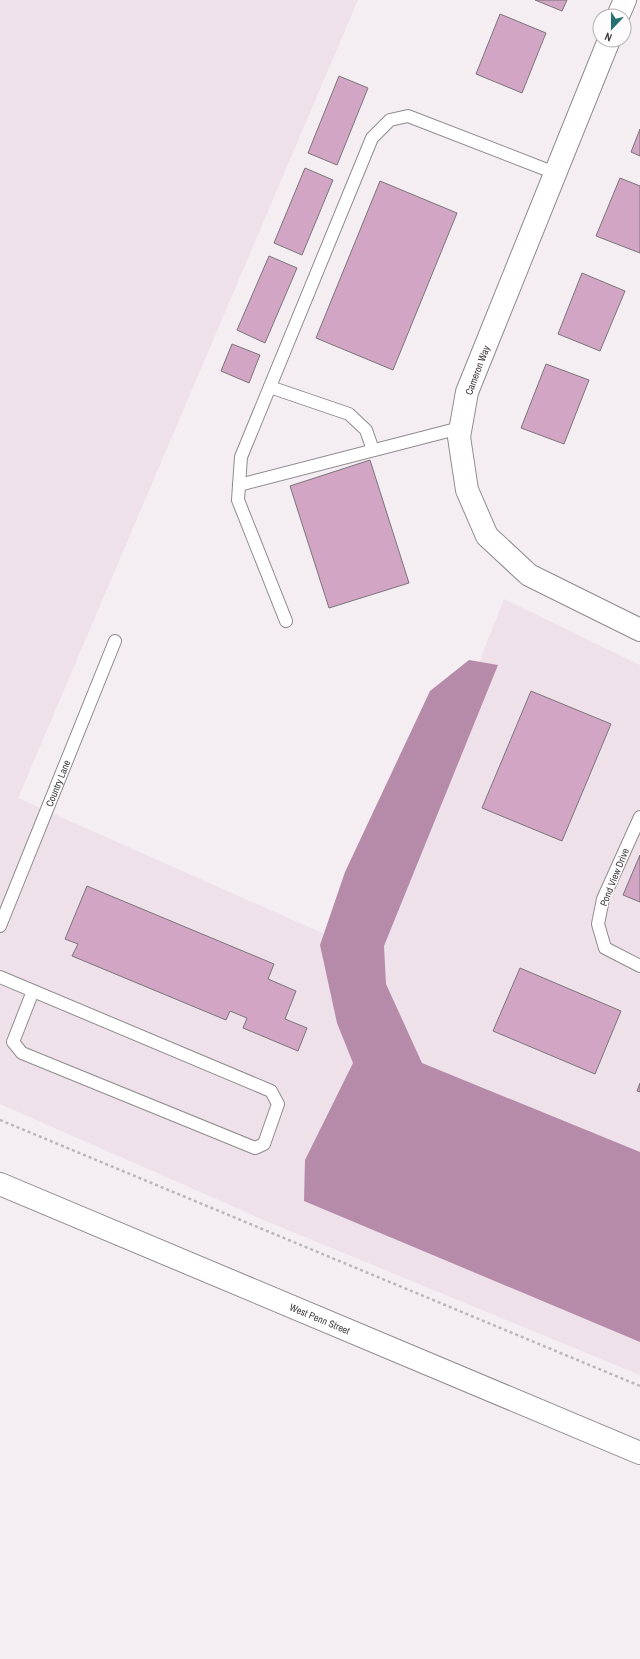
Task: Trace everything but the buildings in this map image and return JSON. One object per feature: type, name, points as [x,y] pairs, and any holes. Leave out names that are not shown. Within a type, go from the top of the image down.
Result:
[{"type":"street","name":"Cameron Way","points":[[606,48],[467,392],[459,437],[467,490],[487,536],[529,575],[640,630]]},
{"type":"street","name":"West Penn Street","points":[[0,1184],[640,1453]]},
{"type":"lane","points":[[286,621],[238,500],[241,457],[372,138],[390,120],[408,116],[555,173]]},
{"type":"lane","points":[[270,387],[349,414],[366,430],[373,450]]},
{"type":"lane","points":[[239,485],[460,428]]},
{"type":"lane","name":"Country Lane","points":[[0,926],[115,641]]},
{"type":"lane","name":"Pond View Drive","points":[[640,816],[603,899],[598,924],[606,948],[640,966]]},
{"type":"lane","points":[[0,977],[271,1091],[278,1104],[264,1144],[255,1148],[22,1052],[13,1042],[33,991]]},
{"type":"path","points":[[0,1120],[640,1386]]},
{"type":"shaded area","points":[[0,0],[358,0],[18,798],[365,952],[504,599],[640,665],[640,1375],[266,1221],[0,1104]]},
{"type":"shaded area","points":[[469,660],[498,665],[384,946],[386,984],[422,1063],[640,1152],[640,1342],[304,1201],[305,1160],[353,1063],[337,1023],[320,945],[345,872],[430,691]]}]
